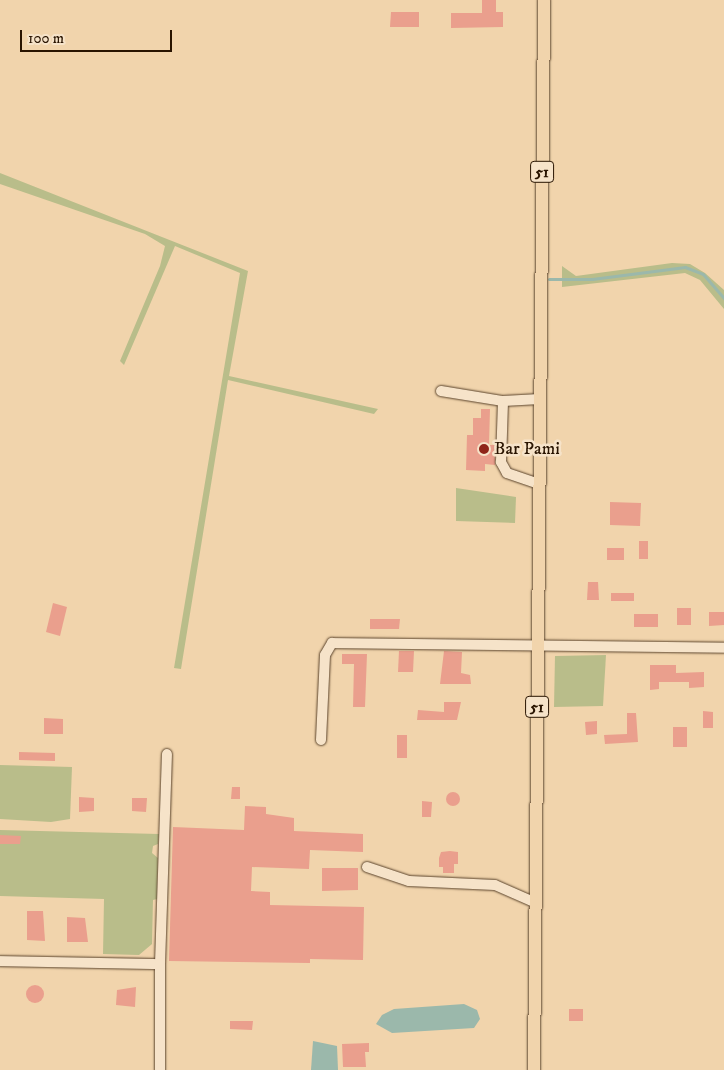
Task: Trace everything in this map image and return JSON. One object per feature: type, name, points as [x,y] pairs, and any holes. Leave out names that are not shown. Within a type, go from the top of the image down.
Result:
[{"type":"main road","name":"51","points":[[534,1070],[534,902],[544,0]]},
{"type":"street","points":[[441,391],[503,401],[540,399]]},
{"type":"street","points":[[503,401],[503,468],[514,477],[539,484]]},
{"type":"street","points":[[322,740],[325,655],[332,643],[538,648],[724,648]]},
{"type":"street","points":[[160,1070],[160,964],[168,754]]},
{"type":"street","points":[[368,867],[409,881],[496,885],[534,902]]},
{"type":"street","points":[[0,961],[160,964]]},
{"type":"green space","points":[[0,173],[248,271],[229,376],[378,409],[374,414],[228,380],[181,669],[174,668],[240,273],[175,246],[124,365],[120,361],[160,266],[165,246],[145,234],[0,184]]},
{"type":"green space","points":[[672,263],[690,264],[705,273],[724,290],[724,309],[700,280],[685,273],[562,287],[562,266],[576,276]]},
{"type":"green space","points":[[456,488],[516,497],[515,523],[456,521]]},
{"type":"green space","points":[[606,655],[603,706],[554,707],[555,656]]},
{"type":"green space","points":[[0,765],[72,767],[70,819],[51,822],[0,819]]},
{"type":"green space","points":[[0,830],[159,834],[158,844],[153,846],[152,853],[158,858],[157,899],[153,900],[152,944],[139,955],[103,954],[104,899],[0,896]]},
{"type":"shaded area","points":[[464,1004],[477,1010],[480,1019],[474,1028],[392,1033],[376,1024],[382,1015],[394,1009]]},
{"type":"shaded area","points":[[313,1041],[337,1046],[338,1070],[311,1070]]},
{"type":"building","points":[[482,0],[496,0],[496,12],[503,12],[503,27],[451,28],[451,13],[482,13]]},
{"type":"building","points":[[391,12],[419,12],[419,27],[390,27]]},
{"type":"building","points":[[481,409],[490,409],[489,445],[495,445],[495,465],[485,464],[485,471],[466,470],[467,435],[473,435],[473,418],[481,418]]},
{"type":"building","points":[[610,502],[641,503],[640,526],[610,525]]},
{"type":"building","points":[[639,541],[648,541],[648,559],[639,559]]},
{"type":"building","points":[[607,548],[624,548],[624,560],[607,560]]},
{"type":"building","points":[[588,582],[598,582],[599,600],[587,600]]},
{"type":"building","points":[[611,593],[634,593],[634,601],[611,601]]},
{"type":"building","points":[[53,603],[67,607],[60,636],[46,632]]},
{"type":"building","points":[[677,608],[691,608],[691,625],[677,625]]},
{"type":"building","points":[[709,612],[724,612],[724,625],[709,626]]},
{"type":"building","points":[[634,614],[658,614],[658,627],[634,627]]},
{"type":"building","points":[[370,619],[400,619],[399,629],[370,629]]},
{"type":"building","points":[[399,651],[414,651],[413,672],[398,672]]},
{"type":"building","points":[[444,651],[462,652],[461,673],[470,675],[471,684],[440,684]]},
{"type":"building","points":[[342,654],[367,654],[365,707],[353,707],[354,664],[342,664]]},
{"type":"building","points":[[650,665],[676,665],[676,673],[704,672],[704,687],[689,688],[689,682],[659,682],[659,689],[650,690]]},
{"type":"building","points":[[444,702],[461,702],[457,720],[417,720],[418,710],[444,712]]},
{"type":"building","points":[[703,711],[713,712],[713,728],[703,728]]},
{"type":"building","points":[[627,713],[636,713],[638,742],[605,744],[604,735],[627,734]]},
{"type":"building","points":[[44,718],[63,719],[63,734],[44,734]]},
{"type":"building","points":[[597,721],[597,734],[586,735],[585,722]]},
{"type":"building","points":[[673,727],[687,727],[687,747],[673,747]]},
{"type":"building","points":[[397,735],[407,735],[407,758],[397,758]]},
{"type":"building","points":[[19,752],[55,753],[55,761],[19,760]]},
{"type":"building","points":[[232,787],[240,787],[240,799],[231,799]]},
{"type":"building","points":[[450,792],[456,792],[460,799],[456,806],[450,806],[446,802],[446,796]]},
{"type":"building","points":[[79,797],[94,798],[94,811],[79,812]]},
{"type":"building","points":[[132,798],[147,798],[146,812],[132,811]]},
{"type":"building","points":[[422,801],[432,802],[431,817],[422,817]]},
{"type":"building","points":[[245,806],[266,807],[266,814],[294,818],[294,831],[363,834],[363,852],[310,850],[309,869],[252,867],[251,891],[270,892],[270,905],[364,907],[363,960],[310,959],[310,963],[169,961],[173,827],[244,830]]},
{"type":"building","points":[[0,835],[21,836],[20,844],[0,844]]},
{"type":"building","points":[[441,852],[458,852],[458,864],[454,864],[454,873],[443,873],[443,867],[439,867],[439,858]]},
{"type":"building","points":[[322,868],[358,868],[358,890],[322,891]]},
{"type":"building","points":[[27,911],[43,911],[45,941],[27,940]]},
{"type":"building","points":[[67,917],[85,918],[88,942],[67,942]]},
{"type":"building","points":[[35,985],[41,988],[44,994],[41,1000],[35,1003],[29,1000],[26,994],[29,988]]},
{"type":"building","points":[[136,987],[135,1007],[116,1005],[117,990]]},
{"type":"building","points":[[569,1009],[583,1009],[583,1021],[569,1021]]},
{"type":"building","points":[[230,1021],[253,1021],[252,1030],[230,1029]]},
{"type":"building","points":[[369,1043],[369,1052],[365,1052],[366,1067],[343,1067],[342,1044]]},
{"type":"waterway","points":[[549,279],[592,279],[685,267],[703,274],[724,298]]},
{"type":"place","name":"Bar Pami","points":[[484,449]]}]
